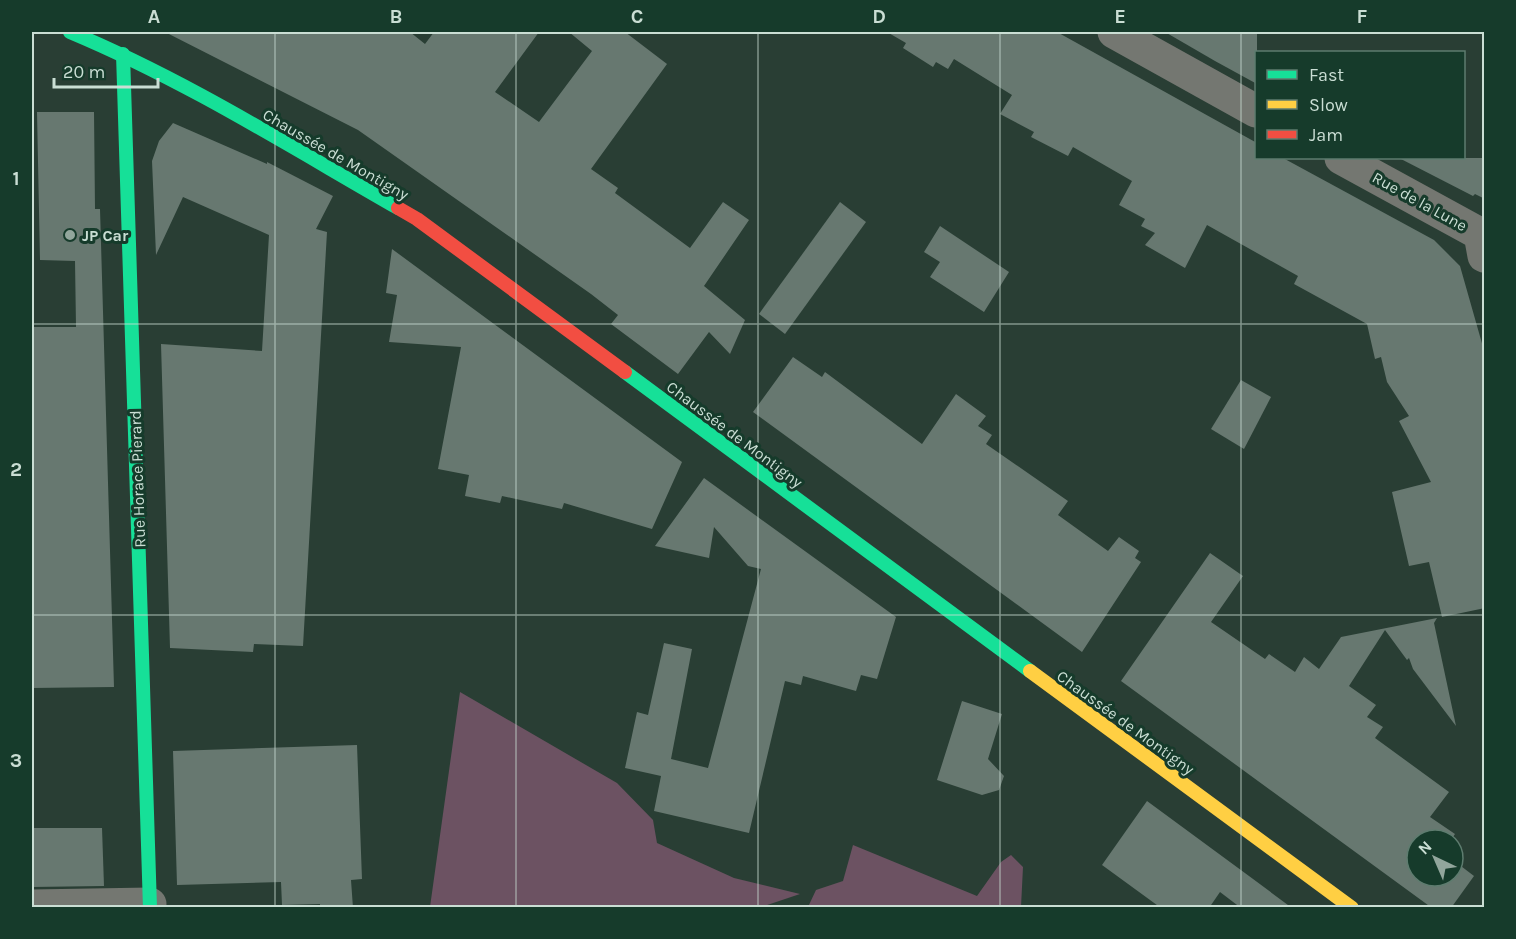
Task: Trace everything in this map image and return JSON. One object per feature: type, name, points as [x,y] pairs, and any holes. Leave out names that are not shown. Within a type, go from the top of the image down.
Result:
[{"type":"main road","name":"Chaussée de Montigny","points":[[70,32],[123,54],[417,219],[1352,908]]},
{"type":"main road","name":"Rue Horace Pierard","points":[[123,54],[150,906]]},
{"type":"street","points":[[1114,32],[1255,110]]},
{"type":"street","name":"Rue de la Lune","points":[[1343,159],[1483,242]]},
{"type":"street","name":"Rue Horace Pierard","points":[[32,906],[150,906]]},
{"type":"shaded area","points":[[460,692],[617,783],[653,820],[657,843],[734,878],[800,894],[758,908],[430,907]]},
{"type":"shaded area","points":[[853,845],[977,896],[1001,862],[1011,855],[1023,867],[1021,907],[808,907],[816,890],[843,881]]},
{"type":"building","points":[[165,32],[410,32],[425,44],[434,32],[539,32],[495,92],[539,122],[592,51],[569,32],[625,32],[667,64],[591,169],[618,188],[615,193],[690,248],[723,202],[749,220],[704,286],[745,320],[730,354],[709,332],[678,374],[611,324],[618,315],[591,294],[358,130]]},
{"type":"building","points":[[887,32],[1057,32],[1255,142],[1255,159],[1285,159],[1434,240],[1460,266],[1485,354],[1485,608],[1442,617],[1429,562],[1409,566],[1392,492],[1431,482],[1399,421],[1409,416],[1387,382],[1381,357],[1375,359],[1367,324],[1294,284],[1298,276],[1207,225],[1185,268],[1145,245],[1155,233],[1141,226],[1145,219],[1119,205],[1132,181],[1073,147],[1068,156],[1031,137],[1034,132],[1000,114],[1012,95],[954,59],[948,69],[936,62],[933,67],[903,48],[906,43]]},
{"type":"building","points":[[1165,32],[1257,32],[1255,83]]},
{"type":"building","points":[[37,112],[94,112],[95,209],[100,209],[114,687],[32,688],[32,327],[76,327],[75,261],[40,260]]},
{"type":"building","points":[[173,123],[267,164],[267,162],[333,196],[316,229],[327,232],[303,646],[254,644],[253,652],[170,648],[161,344],[262,351],[269,235],[183,197],[156,255],[152,161],[159,141]]},
{"type":"building","points":[[1485,158],[1485,199],[1475,194],[1473,196],[1401,159]]},
{"type":"building","points":[[840,202],[866,222],[785,334],[759,314]]},
{"type":"building","points":[[940,226],[1009,272],[984,312],[930,277],[940,262],[924,252]]},
{"type":"building","points":[[392,249],[682,462],[652,529],[564,503],[562,509],[502,496],[500,503],[465,496],[469,475],[438,469],[461,347],[389,342],[397,295],[386,293]]},
{"type":"building","points":[[793,357],[822,377],[825,372],[922,444],[956,394],[986,416],[978,426],[992,435],[986,444],[1068,501],[1058,515],[1108,551],[1119,537],[1139,551],[1135,558],[1141,562],[1082,652],[753,412]]},
{"type":"building","points":[[1241,380],[1271,397],[1244,449],[1211,429]]},
{"type":"building","points":[[704,478],[896,617],[877,679],[861,675],[856,691],[803,676],[801,685],[785,681],[749,833],[654,811],[661,776],[625,768],[637,712],[648,715],[664,643],[692,649],[671,759],[708,768],[761,569],[748,566],[714,527],[709,558],[655,546]]},
{"type":"building","points":[[1210,553],[1243,576],[1211,622],[1265,659],[1269,654],[1295,672],[1304,657],[1319,669],[1341,637],[1437,618],[1434,623],[1456,726],[1413,669],[1409,658],[1407,660],[1385,630],[1349,686],[1376,705],[1367,717],[1383,727],[1375,738],[1449,792],[1430,817],[1446,828],[1405,828],[1405,888],[1465,888],[1465,869],[1474,876],[1451,908],[1432,908],[1121,681]]},
{"type":"building","points":[[962,701],[1002,714],[988,759],[1004,776],[999,790],[982,795],[937,780]]},
{"type":"building","points":[[357,745],[362,879],[351,880],[353,908],[320,908],[320,904],[282,905],[281,882],[177,885],[173,751]]},
{"type":"building","points":[[1147,801],[1292,908],[1241,908],[1220,892],[1209,908],[1161,908],[1102,865]]},
{"type":"building","points":[[32,828],[102,828],[104,886],[32,887]]},
{"type":"traffic: fast","points":[[70,32],[155,71],[278,138],[398,208]]},
{"type":"traffic: fast","points":[[123,54],[150,908]]},
{"type":"traffic: fast","points":[[625,372],[1030,671]]},
{"type":"traffic: slow","points":[[1030,671],[1352,908]]},
{"type":"traffic: jam","points":[[398,208],[417,219],[625,372]]},
{"type":"place","name":"JP Car","points":[[70,235]]}]
